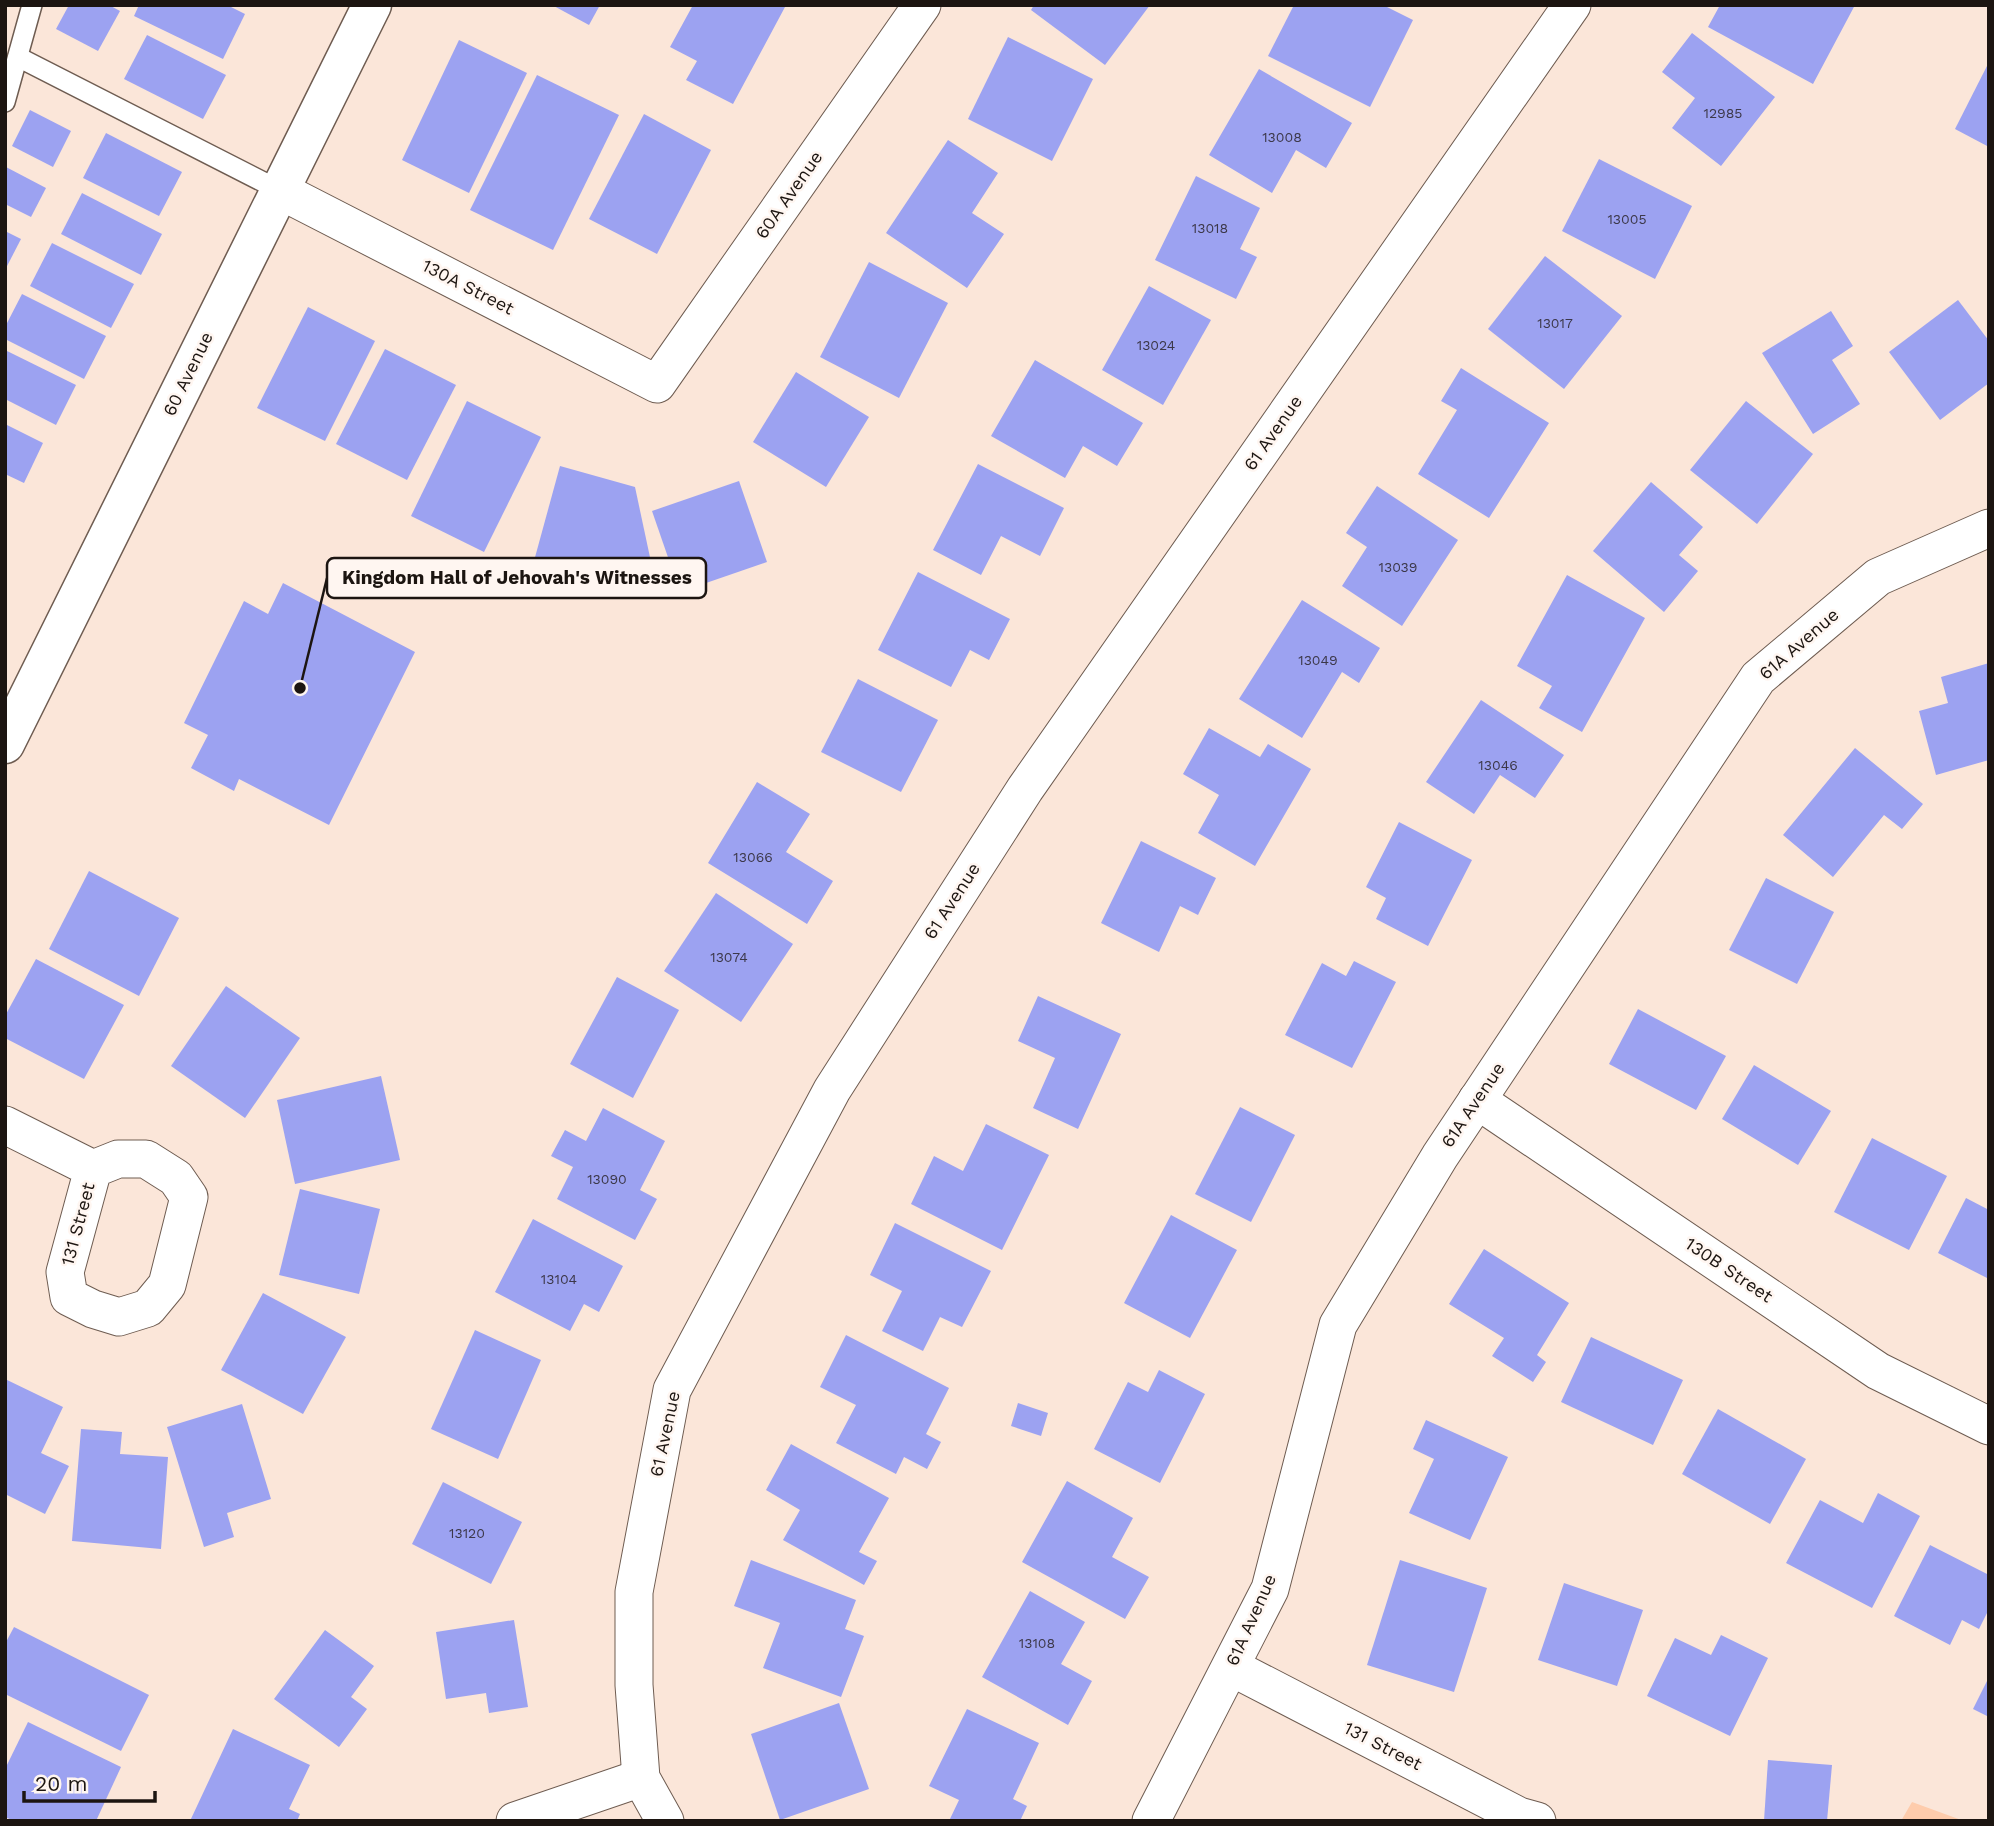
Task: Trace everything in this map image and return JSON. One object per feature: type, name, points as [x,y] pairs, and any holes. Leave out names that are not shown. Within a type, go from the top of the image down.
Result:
[{"type":"street","name":"60 Avenue","points":[[5,744],[372,5]]},
{"type":"street","name":"60A Avenue","points":[[657,384],[922,5]]},
{"type":"street","name":"61 Avenue","points":[[641,1778],[634,1685],[634,1592],[672,1390],[832,1090],[1025,789],[1572,5]]},
{"type":"street","name":"130A Street","points":[[279,190],[657,384]]},
{"type":"street","name":"61A Avenue","points":[[1151,1821],[1270,1589],[1338,1325],[1440,1156],[1758,678],[1878,577],[1989,528]]},
{"type":"street","name":"130B Street","points":[[1477,1100],[1878,1371],[1989,1426]]},
{"type":"street","name":"131 Street","points":[[5,1125],[93,1169]]},
{"type":"street","name":"131 Street","points":[[1231,1667],[1519,1816],[1537,1821]]},
{"type":"street","points":[[515,1821],[641,1778],[664,1821]]},
{"type":"lane","points":[[5,102],[32,5]]},
{"type":"lane","points":[[18,57],[279,190]]},
{"type":"shaded area","points":[[1912,1802],[1964,1821],[1901,1821]]},
{"type":"building","points":[[69,5],[109,5],[120,11],[98,51],[56,29]]},
{"type":"building","points":[[139,5],[227,5],[245,14],[223,59],[134,16]]},
{"type":"building","points":[[552,5],[600,5],[589,25]]},
{"type":"building","points":[[693,5],[785,7],[733,104],[686,80],[697,61],[670,47]]},
{"type":"building","points":[[1034,5],[1150,5],[1105,65],[1031,10]]},
{"type":"building","points":[[1294,5],[1383,5],[1413,20],[1370,107],[1268,56]]},
{"type":"building","points":[[1720,5],[1855,5],[1813,84],[1708,27]]},
{"type":"building","points":[[1692,33],[1775,97],[1721,166],[1672,128],[1695,98],[1662,72]]},
{"type":"building","points":[[147,35],[226,75],[203,119],[124,79]]},
{"type":"building","points":[[1008,37],[1093,79],[1052,161],[968,119]]},
{"type":"building","points":[[459,40],[527,73],[469,193],[402,160]]},
{"type":"building","points":[[1989,62],[1989,147],[1955,129]]},
{"type":"building","points":[[1259,69],[1352,123],[1326,168],[1296,150],[1272,193],[1209,155]]},
{"type":"building","points":[[537,75],[619,115],[553,250],[470,210]]},
{"type":"building","points":[[30,110],[71,131],[53,167],[12,146]]},
{"type":"building","points":[[644,114],[711,150],[657,254],[589,219]]},
{"type":"building","points":[[106,133],[182,172],[159,216],[83,178]]},
{"type":"building","points":[[948,140],[998,173],[972,213],[1004,234],[967,288],[886,233]]},
{"type":"building","points":[[1599,159],[1692,206],[1655,279],[1562,231]]},
{"type":"building","points":[[6,167],[46,188],[31,217],[5,204]]},
{"type":"building","points":[[1196,176],[1260,208],[1240,249],[1257,257],[1236,299],[1155,260]]},
{"type":"building","points":[[82,193],[162,234],[141,275],[61,234]]},
{"type":"building","points":[[5,231],[21,239],[5,270]]},
{"type":"building","points":[[52,243],[134,284],[111,328],[30,286]]},
{"type":"building","points":[[1545,256],[1622,316],[1564,389],[1488,329]]},
{"type":"building","points":[[869,262],[948,303],[899,398],[820,357]]},
{"type":"building","points":[[1149,286],[1211,320],[1163,405],[1102,370]]},
{"type":"building","points":[[22,294],[106,336],[84,379],[5,339],[5,327]]},
{"type":"building","points":[[1958,300],[1989,341],[1989,383],[1940,420],[1889,352]]},
{"type":"building","points":[[308,307],[375,341],[325,441],[257,408]]},
{"type":"building","points":[[1831,311],[1853,346],[1832,360],[1860,404],[1813,434],[1762,353]]},
{"type":"building","points":[[385,349],[456,385],[407,480],[336,444]]},
{"type":"building","points":[[5,350],[76,385],[56,425],[5,399]]},
{"type":"building","points":[[1035,360],[1143,423],[1117,466],[1083,446],[1065,478],[991,436]]},
{"type":"building","points":[[1461,368],[1549,423],[1489,518],[1418,474],[1457,410],[1441,401]]},
{"type":"building","points":[[796,372],[869,417],[826,487],[753,442]]},
{"type":"building","points":[[467,401],[541,437],[484,552],[411,516]]},
{"type":"building","points":[[1746,401],[1813,454],[1757,524],[1690,470]]},
{"type":"building","points":[[5,424],[43,443],[24,483],[5,474]]},
{"type":"building","points":[[978,464],[1064,508],[1040,556],[1001,536],[981,575],[933,550]]},
{"type":"building","points":[[560,466],[635,487],[651,562],[642,590],[534,561]]},
{"type":"building","points":[[739,481],[767,562],[680,592],[652,511]]},
{"type":"building","points":[[1651,482],[1703,527],[1679,555],[1698,571],[1664,612],[1593,551]]},
{"type":"building","points":[[1377,486],[1458,540],[1402,626],[1342,586],[1367,547],[1346,533]]},
{"type":"building","points":[[918,572],[1010,619],[989,660],[970,650],[951,687],[878,650]]},
{"type":"building","points":[[1567,575],[1645,618],[1582,732],[1539,708],[1552,686],[1517,666]]},
{"type":"building","points":[[283,583],[415,652],[329,825],[239,779],[234,791],[191,768],[208,735],[184,723],[244,601],[268,614]]},
{"type":"building","points":[[1302,600],[1380,648],[1359,683],[1342,672],[1302,738],[1239,699]]},
{"type":"building","points":[[1989,663],[1989,760],[1936,775],[1919,711],[1948,703],[1941,677]]},
{"type":"building","points":[[858,679],[938,720],[901,792],[821,752]]},
{"type":"building","points":[[1481,700],[1564,755],[1535,798],[1500,775],[1474,814],[1426,782]]},
{"type":"building","points":[[1209,728],[1260,757],[1268,744],[1311,769],[1255,866],[1198,833],[1219,795],[1183,774]]},
{"type":"building","points":[[1855,748],[1923,804],[1902,829],[1884,815],[1833,877],[1783,835]]},
{"type":"building","points":[[757,782],[810,814],[786,852],[833,881],[807,924],[708,863]]},
{"type":"building","points":[[1399,822],[1472,860],[1428,946],[1376,919],[1386,898],[1366,887]]},
{"type":"building","points":[[1141,841],[1216,878],[1198,915],[1180,906],[1159,952],[1101,923]]},
{"type":"building","points":[[89,871],[179,918],[139,996],[49,949]]},
{"type":"building","points":[[1766,878],[1834,912],[1797,984],[1729,950]]},
{"type":"building","points":[[716,893],[793,944],[741,1022],[664,971]]},
{"type":"building","points":[[36,959],[124,1005],[84,1079],[5,1038],[5,1016]]},
{"type":"building","points":[[1354,961],[1396,982],[1352,1068],[1285,1035],[1322,963],[1346,976]]},
{"type":"building","points":[[617,977],[679,1010],[633,1098],[570,1064]]},
{"type":"building","points":[[226,986],[300,1038],[245,1118],[171,1066]]},
{"type":"building","points":[[1038,996],[1121,1034],[1078,1129],[1033,1108],[1055,1058],[1018,1041]]},
{"type":"building","points":[[1638,1009],[1726,1056],[1696,1110],[1609,1064]]},
{"type":"building","points":[[1754,1065],[1831,1111],[1798,1165],[1722,1119]]},
{"type":"building","points":[[381,1076],[400,1160],[295,1184],[277,1100]]},
{"type":"building","points":[[1240,1107],[1295,1135],[1251,1222],[1195,1194]]},
{"type":"building","points":[[603,1108],[665,1141],[640,1190],[657,1199],[635,1240],[557,1199],[573,1167],[551,1156],[565,1130],[586,1141]]},
{"type":"building","points":[[986,1124],[1049,1155],[1002,1250],[911,1204],[934,1156],[963,1171]]},
{"type":"building","points":[[1872,1138],[1947,1176],[1909,1250],[1834,1212]]},
{"type":"building","points":[[300,1189],[380,1209],[359,1294],[279,1275]]},
{"type":"building","points":[[1966,1198],[1989,1210],[1989,1279],[1938,1253]]},
{"type":"building","points":[[1171,1215],[1237,1250],[1190,1338],[1124,1303]]},
{"type":"building","points":[[533,1219],[623,1266],[599,1312],[584,1304],[570,1331],[495,1292]]},
{"type":"building","points":[[895,1223],[991,1271],[962,1327],[940,1317],[923,1351],[882,1331],[902,1291],[870,1275]]},
{"type":"building","points":[[1484,1249],[1569,1303],[1537,1355],[1546,1362],[1533,1382],[1492,1356],[1504,1338],[1449,1304]]},
{"type":"building","points":[[263,1293],[346,1337],[303,1414],[221,1370]]},
{"type":"building","points":[[475,1330],[541,1360],[498,1459],[431,1429]]},
{"type":"building","points":[[846,1335],[949,1388],[926,1434],[941,1442],[927,1469],[904,1457],[896,1474],[836,1443],[856,1405],[820,1387]]},
{"type":"building","points":[[1591,1337],[1683,1380],[1653,1445],[1561,1402]]},
{"type":"building","points":[[1159,1370],[1205,1394],[1160,1483],[1094,1449],[1128,1382],[1148,1392]]},
{"type":"building","points":[[5,1379],[63,1407],[41,1453],[69,1466],[45,1514],[5,1494]]},
{"type":"building","points":[[1018,1403],[1048,1413],[1041,1436],[1011,1426]]},
{"type":"building","points":[[242,1404],[271,1499],[227,1513],[234,1537],[204,1547],[167,1427]]},
{"type":"building","points":[[1718,1409],[1806,1459],[1770,1524],[1682,1474]]},
{"type":"building","points":[[1426,1420],[1508,1457],[1470,1540],[1409,1513],[1434,1459],[1413,1449]]},
{"type":"building","points":[[81,1429],[122,1432],[120,1454],[168,1457],[161,1549],[72,1541]]},
{"type":"building","points":[[791,1444],[889,1498],[859,1552],[877,1561],[864,1585],[783,1540],[800,1510],[766,1490]]},
{"type":"building","points":[[1067,1481],[1133,1518],[1112,1557],[1149,1577],[1125,1619],[1022,1562]]},
{"type":"building","points":[[443,1482],[522,1522],[491,1584],[412,1544]]},
{"type":"building","points":[[1878,1493],[1920,1516],[1872,1608],[1786,1563],[1820,1500],[1863,1523]]},
{"type":"building","points":[[1930,1545],[1989,1575],[1989,1609],[1979,1629],[1962,1620],[1950,1645],[1894,1616]]},
{"type":"building","points":[[751,1560],[856,1600],[845,1629],[864,1636],[841,1697],[763,1668],[780,1623],[734,1606]]},
{"type":"building","points":[[1400,1560],[1487,1588],[1454,1692],[1367,1665]]},
{"type":"building","points":[[1564,1583],[1643,1610],[1617,1686],[1538,1660]]},
{"type":"building","points":[[1030,1591],[1085,1622],[1061,1664],[1092,1681],[1068,1725],[982,1677]]},
{"type":"building","points":[[514,1620],[528,1707],[489,1713],[486,1693],[446,1699],[436,1632]]},
{"type":"building","points":[[14,1627],[149,1695],[121,1751],[5,1694],[5,1644]]},
{"type":"building","points":[[325,1630],[374,1666],[351,1697],[367,1709],[339,1747],[274,1699]]},
{"type":"building","points":[[1721,1635],[1768,1658],[1730,1736],[1647,1696],[1675,1638],[1711,1655]]},
{"type":"building","points":[[1989,1677],[1989,1717],[1973,1709]]},
{"type":"building","points":[[839,1703],[869,1789],[780,1820],[751,1734]]},
{"type":"building","points":[[967,1709],[1039,1743],[1013,1799],[1027,1806],[1020,1821],[949,1821],[959,1800],[929,1786]]},
{"type":"building","points":[[28,1722],[121,1767],[96,1821],[14,1821],[5,1817],[5,1769]]},
{"type":"building","points":[[233,1729],[310,1765],[289,1809],[300,1814],[297,1821],[190,1821]]},
{"type":"building","points":[[1768,1760],[1832,1765],[1827,1821],[1764,1821]]},
{"type":"place","name":"Kingdom Hall of Jehovah's Witnesses","points":[[300,688]]}]
